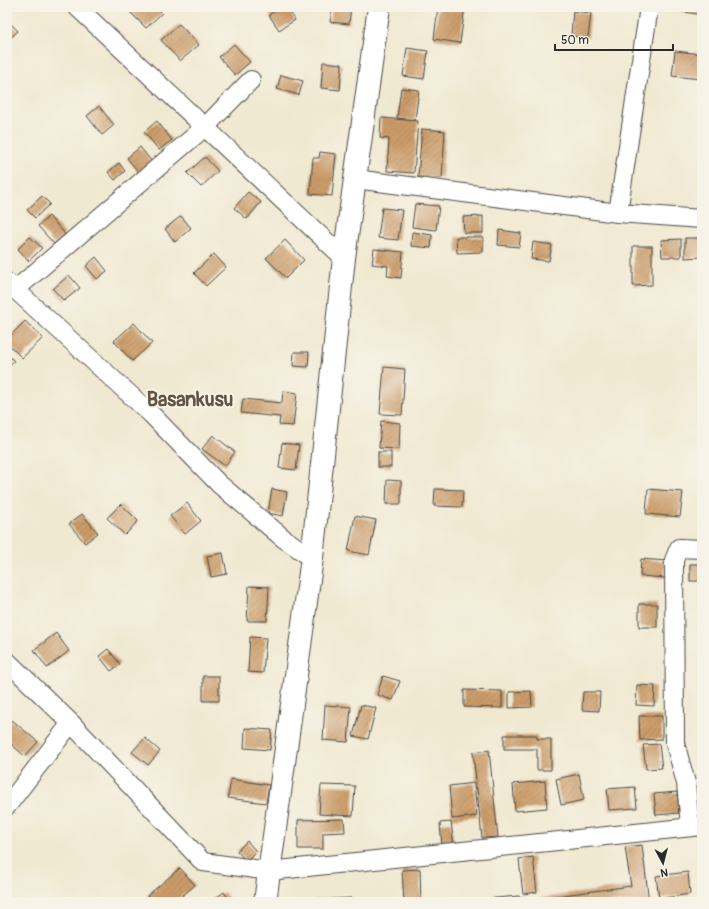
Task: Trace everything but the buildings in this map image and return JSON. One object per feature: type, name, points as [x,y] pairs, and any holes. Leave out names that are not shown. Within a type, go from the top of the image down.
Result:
[{"type":"street","points":[[77,7],[344,258]]},
{"type":"street","points":[[265,902],[312,558],[344,258],[379,7]]},
{"type":"street","points":[[618,213],[649,7]]},
{"type":"street","points":[[251,80],[205,127],[11,286],[151,414],[219,484],[283,538],[312,558]]},
{"type":"street","points":[[355,179],[618,213],[702,219]]},
{"type":"street","points":[[7,661],[71,723],[203,862],[269,871],[696,827],[686,783],[674,743],[674,560],[678,548],[702,549]]},
{"type":"street","points":[[7,806],[71,723]]},
{"type":"district","name":"Basankusu","points":[[190,399]]}]
